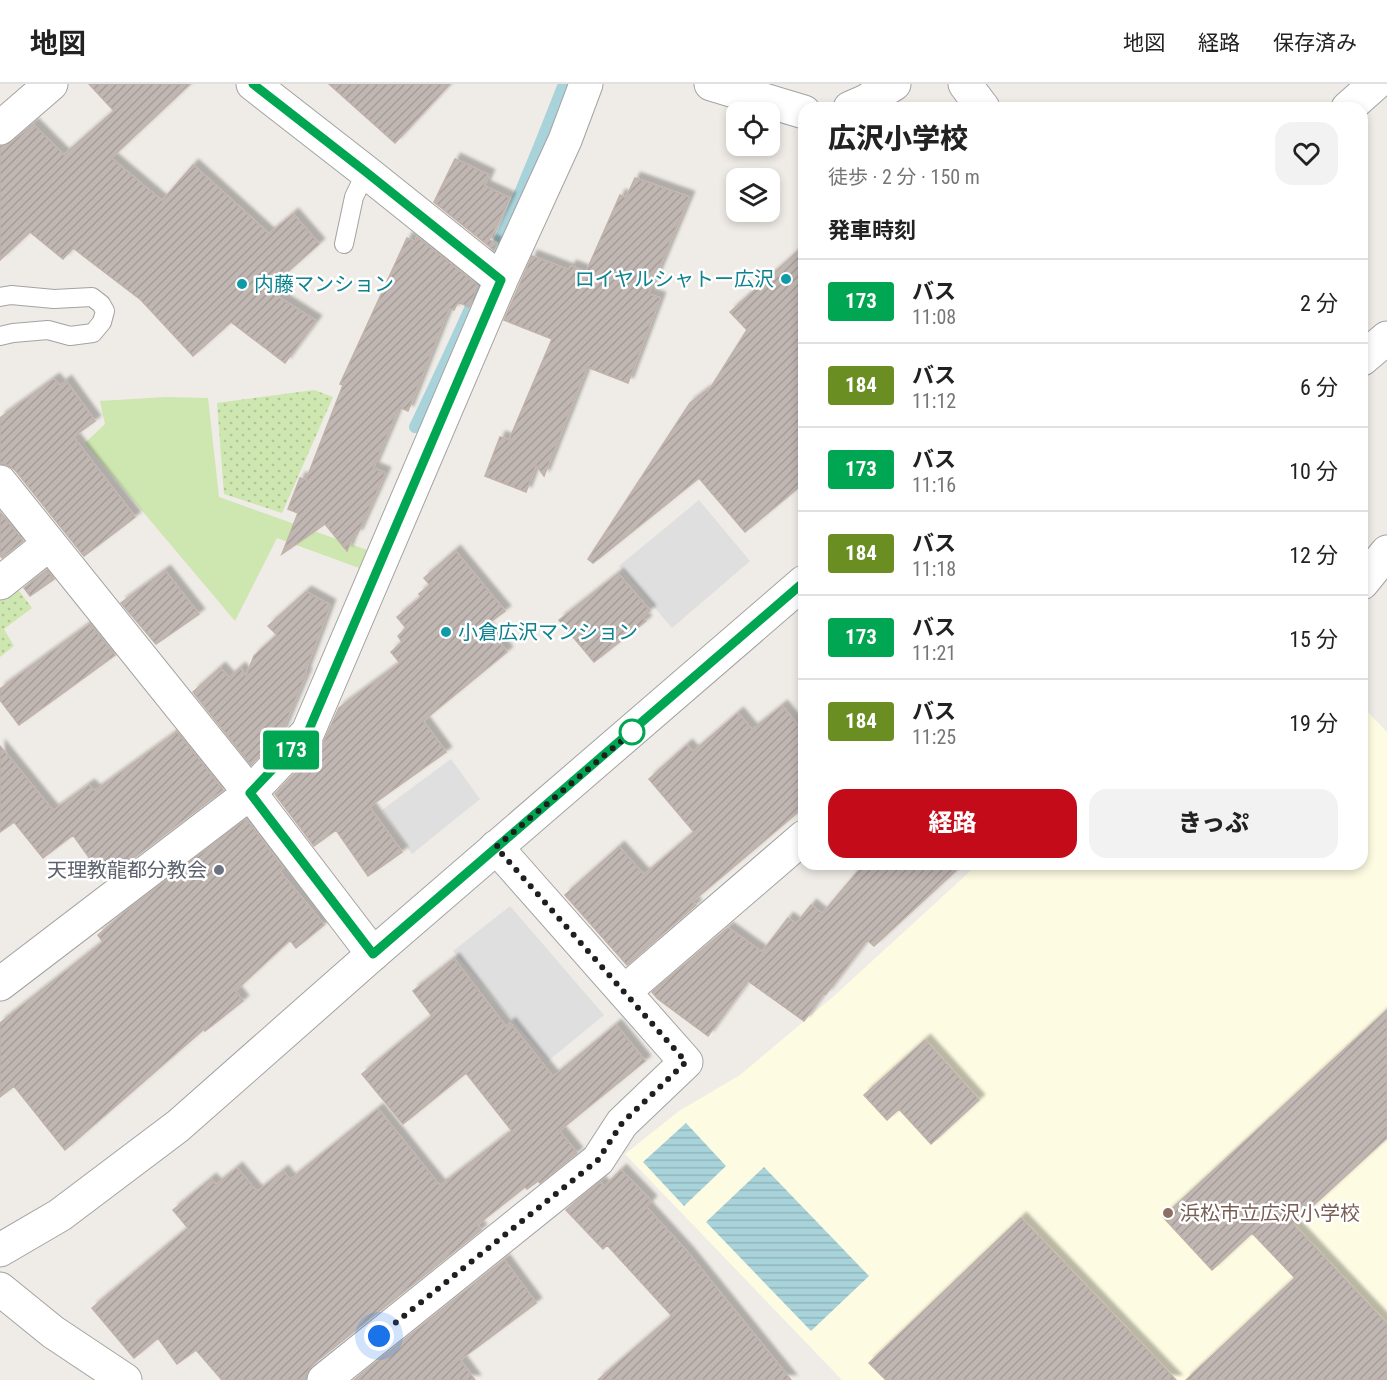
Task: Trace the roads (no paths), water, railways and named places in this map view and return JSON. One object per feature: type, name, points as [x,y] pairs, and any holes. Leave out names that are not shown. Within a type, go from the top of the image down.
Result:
[{"type":"street","points":[[0,128],[51,84]]},
{"type":"street","points":[[253,84],[501,280]]},
{"type":"street","points":[[0,984],[250,793],[308,732],[501,280],[565,140],[586,84]]},
{"type":"street","points":[[711,84],[798,110]]},
{"type":"street","points":[[864,102],[894,84]]},
{"type":"street","points":[[965,84],[978,102]]},
{"type":"street","points":[[1355,102],[1376,84],[1387,95]]},
{"type":"street","points":[[1368,354],[1387,338]]},
{"type":"street","points":[[0,482],[250,793],[373,954]]},
{"type":"street","points":[[0,583],[49,544]]},
{"type":"street","points":[[1368,576],[1387,552]]},
{"type":"street","points":[[0,1250],[60,1215],[178,1125],[798,587]]},
{"type":"street","points":[[624,992],[798,842]]},
{"type":"street","points":[[324,1380],[598,1160],[622,1123],[686,1062],[496,847]]},
{"type":"street","points":[[0,1289],[53,1332],[120,1379]]},
{"type":"lane","points":[[344,244],[354,197],[366,172]]},
{"type":"lane","points":[[0,297],[10,295],[54,299],[92,297],[101,303],[105,311],[102,322],[93,333],[70,336],[48,330],[0,336]]},
{"type":"water","points":[[686,1123],[726,1166],[684,1206],[643,1162]]},
{"type":"water","points":[[764,1167],[869,1276],[811,1331],[706,1222]]},
{"type":"waterway","points":[[415,427],[493,257],[564,84]]},
{"type":"place","name":"ロイヤルシャトー広沢","points":[[786,279]]},
{"type":"place","name":"内藤マンション","points":[[242,284]]},
{"type":"place","name":"小倉広沢マンション","points":[[446,632]]},
{"type":"place","name":"天理教龍都分教会","points":[[219,870]]},
{"type":"place","name":"浜松市立広沢小学校","points":[[1168,1213]]}]
